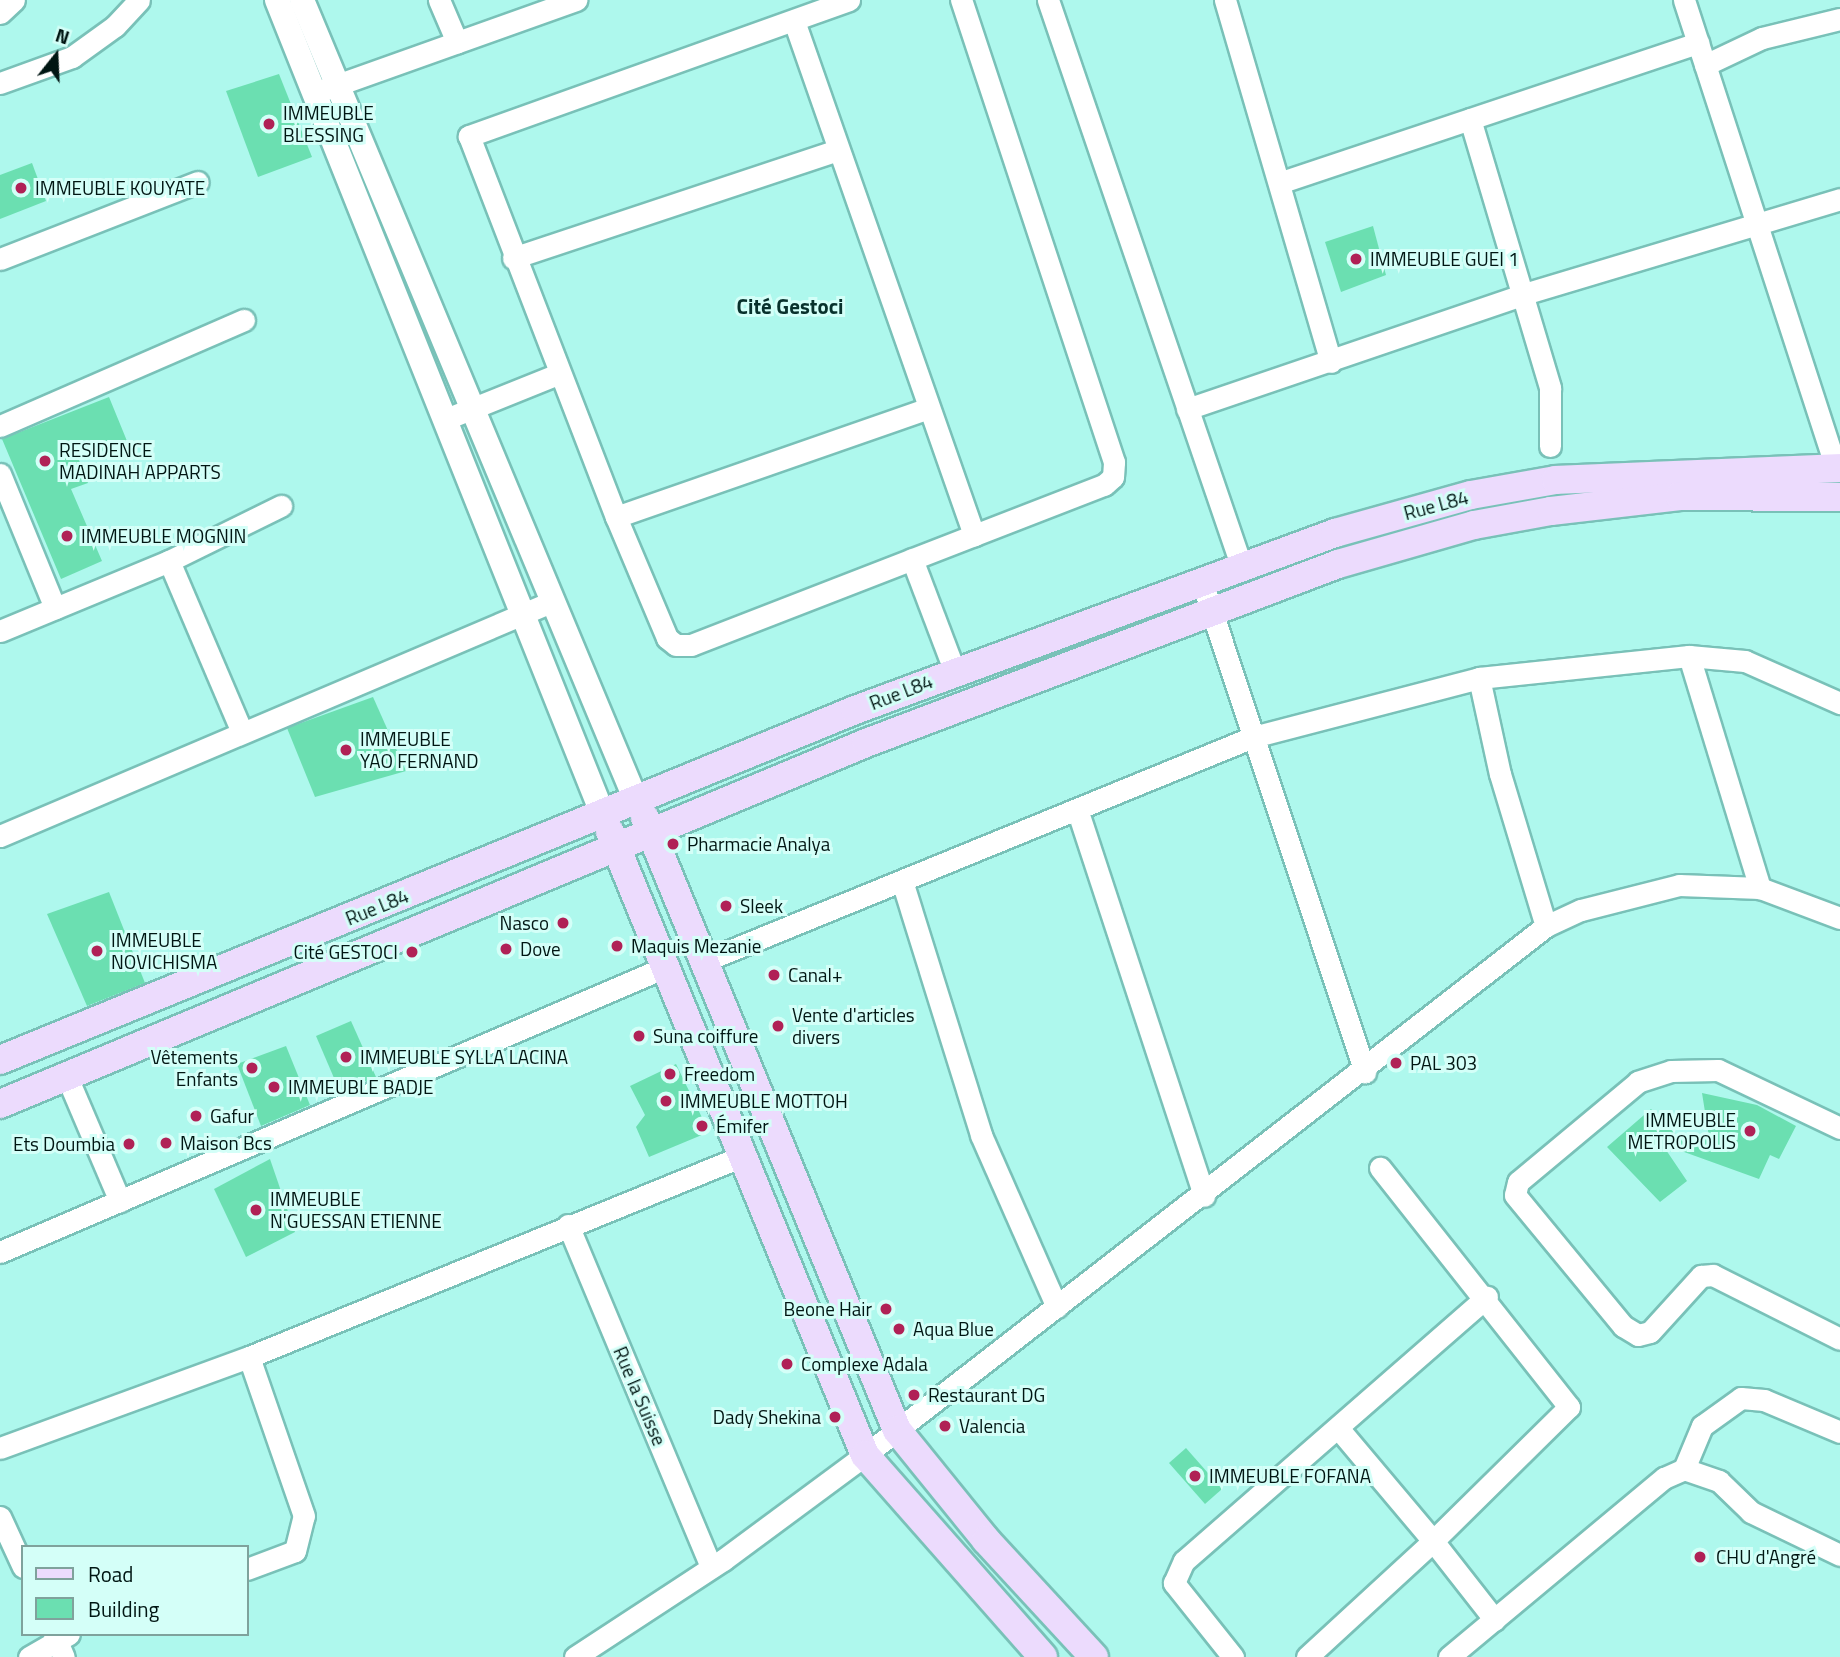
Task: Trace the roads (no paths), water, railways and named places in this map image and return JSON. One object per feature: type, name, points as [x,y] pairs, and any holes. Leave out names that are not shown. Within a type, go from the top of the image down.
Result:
[{"type":"main road","name":"Rue L84","points":[[0,1060],[955,672],[1241,565],[1471,495],[1556,480],[1836,455]]},
{"type":"main road","name":"Rue L84","points":[[0,1104],[653,835],[866,743],[1210,610],[1338,564],[1475,525],[1550,510],[1680,496],[1840,497]]},
{"type":"main road","points":[[638,803],[706,960],[897,1430],[986,1540],[1094,1657]]},
{"type":"main road","points":[[603,815],[668,966],[865,1455],[1042,1657]]},
{"type":"street","points":[[0,13],[14,0]]},
{"type":"street","points":[[0,82],[72,57],[115,26],[139,0]]},
{"type":"street","points":[[277,0],[525,613],[603,815]]},
{"type":"street","points":[[302,0],[551,602],[638,803]]},
{"type":"street","points":[[439,0],[457,42]]},
{"type":"street","points":[[315,94],[576,0]]},
{"type":"street","points":[[849,0],[469,136],[513,258],[616,517],[667,638],[676,645],[691,645],[1104,485],[1113,477],[1114,462],[961,0]]},
{"type":"street","points":[[1048,0],[1241,565]]},
{"type":"street","points":[[1225,0],[1282,182],[1331,362]]},
{"type":"street","points":[[1684,0],[1836,455]]},
{"type":"street","points":[[1705,65],[1762,38],[1840,19]]},
{"type":"street","points":[[794,21],[926,408],[974,535]]},
{"type":"street","points":[[1282,182],[1698,43]]},
{"type":"street","points":[[1470,119],[1550,388],[1550,446]]},
{"type":"street","points":[[513,258],[838,149]]},
{"type":"street","points":[[0,258],[198,182]]},
{"type":"street","points":[[1187,409],[1524,294],[1758,226],[1840,199]]},
{"type":"street","points":[[0,426],[244,320]]},
{"type":"street","points":[[446,419],[558,374]]},
{"type":"street","points":[[616,517],[926,408]]},
{"type":"street","points":[[0,474],[55,608]]},
{"type":"street","points":[[0,631],[169,561],[281,506]]},
{"type":"street","points":[[912,559],[955,672]]},
{"type":"street","points":[[169,561],[241,730]]},
{"type":"street","points":[[1201,579],[1365,1072]]},
{"type":"street","points":[[0,836],[241,730],[551,602]]},
{"type":"street","points":[[1689,656],[1760,888]]},
{"type":"street","points":[[706,960],[1078,813],[1253,737],[1479,678],[1689,656],[1745,661],[1840,703]]},
{"type":"street","points":[[1479,678],[1500,774],[1546,926]]},
{"type":"street","points":[[1078,813],[1205,1196]]},
{"type":"street","points":[[902,881],[981,1135],[1057,1307]]},
{"type":"street","points":[[575,1657],[711,1567],[865,1455],[1365,1072],[1546,926],[1581,910],[1679,885],[1760,888],[1840,918]]},
{"type":"street","points":[[0,1252],[668,966]]},
{"type":"street","points":[[1840,1128],[1718,1070],[1671,1071],[1638,1082],[1518,1182],[1515,1195],[1623,1326],[1639,1335],[1650,1332],[1701,1276],[1713,1275],[1840,1339]]},
{"type":"street","points":[[67,1077],[120,1201]]},
{"type":"street","points":[[0,1448],[249,1357],[745,1155]]},
{"type":"street","points":[[1307,1657],[1433,1541],[1569,1407],[1487,1297],[1380,1168]]},
{"type":"street","name":"Rue la Suisse","points":[[568,1225],[711,1567]]},
{"type":"street","points":[[1233,1657],[1174,1583],[1184,1561],[1487,1297]]},
{"type":"street","points":[[248,1569],[295,1551],[304,1523],[249,1357]]},
{"type":"street","points":[[1449,1657],[1664,1478],[1684,1469],[1702,1426],[1741,1398],[1764,1400],[1840,1433]]},
{"type":"street","points":[[1338,1427],[1433,1541],[1494,1620]]},
{"type":"street","points":[[1684,1469],[1719,1481],[1751,1512],[1840,1555]]},
{"type":"street","points":[[0,1517],[21,1563]]},
{"type":"street","points":[[29,1657],[61,1641]]},
{"type":"place","name":"IMMEUBLE BLESSING","points":[[269,124]]},
{"type":"place","name":"IMMEUBLE KOUYATE","points":[[21,188]]},
{"type":"place","name":"IMMEUBLE GUEI 1","points":[[1356,259]]},
{"type":"place","name":"RESIDENCE MADINAH APPARTS","points":[[45,461]]},
{"type":"place","name":"IMMEUBLE MOGNIN","points":[[67,536]]},
{"type":"place","name":"IMMEUBLE YAO FERNAND","points":[[346,750]]},
{"type":"place","name":"Pharmacie Analya","points":[[673,844]]},
{"type":"place","name":"Sleek","points":[[726,906]]},
{"type":"place","name":"Nasco","points":[[563,923]]},
{"type":"place","name":"Maquis Mezanie","points":[[617,946]]},
{"type":"place","name":"Dove","points":[[506,949]]},
{"type":"place","name":"IMMEUBLE NOVICHISMA","points":[[97,951]]},
{"type":"place","name":"Cité GESTOCI","points":[[412,952]]},
{"type":"place","name":"Canal+","points":[[774,975]]},
{"type":"place","name":"Vente d'articles divers","points":[[778,1026]]},
{"type":"place","name":"Suna coiffure","points":[[639,1036]]},
{"type":"place","name":"IMMEUBLE SYLLA LACINA","points":[[346,1057]]},
{"type":"place","name":"PAL 303","points":[[1396,1063]]},
{"type":"place","name":"Vêtements Enfants","points":[[252,1068]]},
{"type":"place","name":"Freedom","points":[[670,1074]]},
{"type":"place","name":"IMMEUBLE BADJE","points":[[274,1087]]},
{"type":"place","name":"IMMEUBLE MOTTOH","points":[[666,1101]]},
{"type":"place","name":"Gafur","points":[[196,1116]]},
{"type":"place","name":"Émifer","points":[[702,1126]]},
{"type":"place","name":"IMMEUBLE METROPOLIS","points":[[1750,1131]]},
{"type":"place","name":"Maison Bcs","points":[[166,1143]]},
{"type":"place","name":"Ets Doumbia","points":[[129,1144]]},
{"type":"place","name":"IMMEUBLE N'GUESSAN ETIENNE","points":[[256,1210]]},
{"type":"place","name":"Beone Hair","points":[[886,1309]]},
{"type":"place","name":"Aqua Blue","points":[[899,1329]]},
{"type":"place","name":"Complexe Adala","points":[[787,1364]]},
{"type":"place","name":"Restaurant DG","points":[[914,1395]]},
{"type":"place","name":"Dady Shekina","points":[[835,1417]]},
{"type":"place","name":"Valencia","points":[[945,1426]]},
{"type":"place","name":"IMMEUBLE FOFANA","points":[[1195,1476]]},
{"type":"place","name":"CHU d'Angré","points":[[1700,1557]]},
{"type":"district","name":"Cité Gestoci","points":[[790,306]]}]
